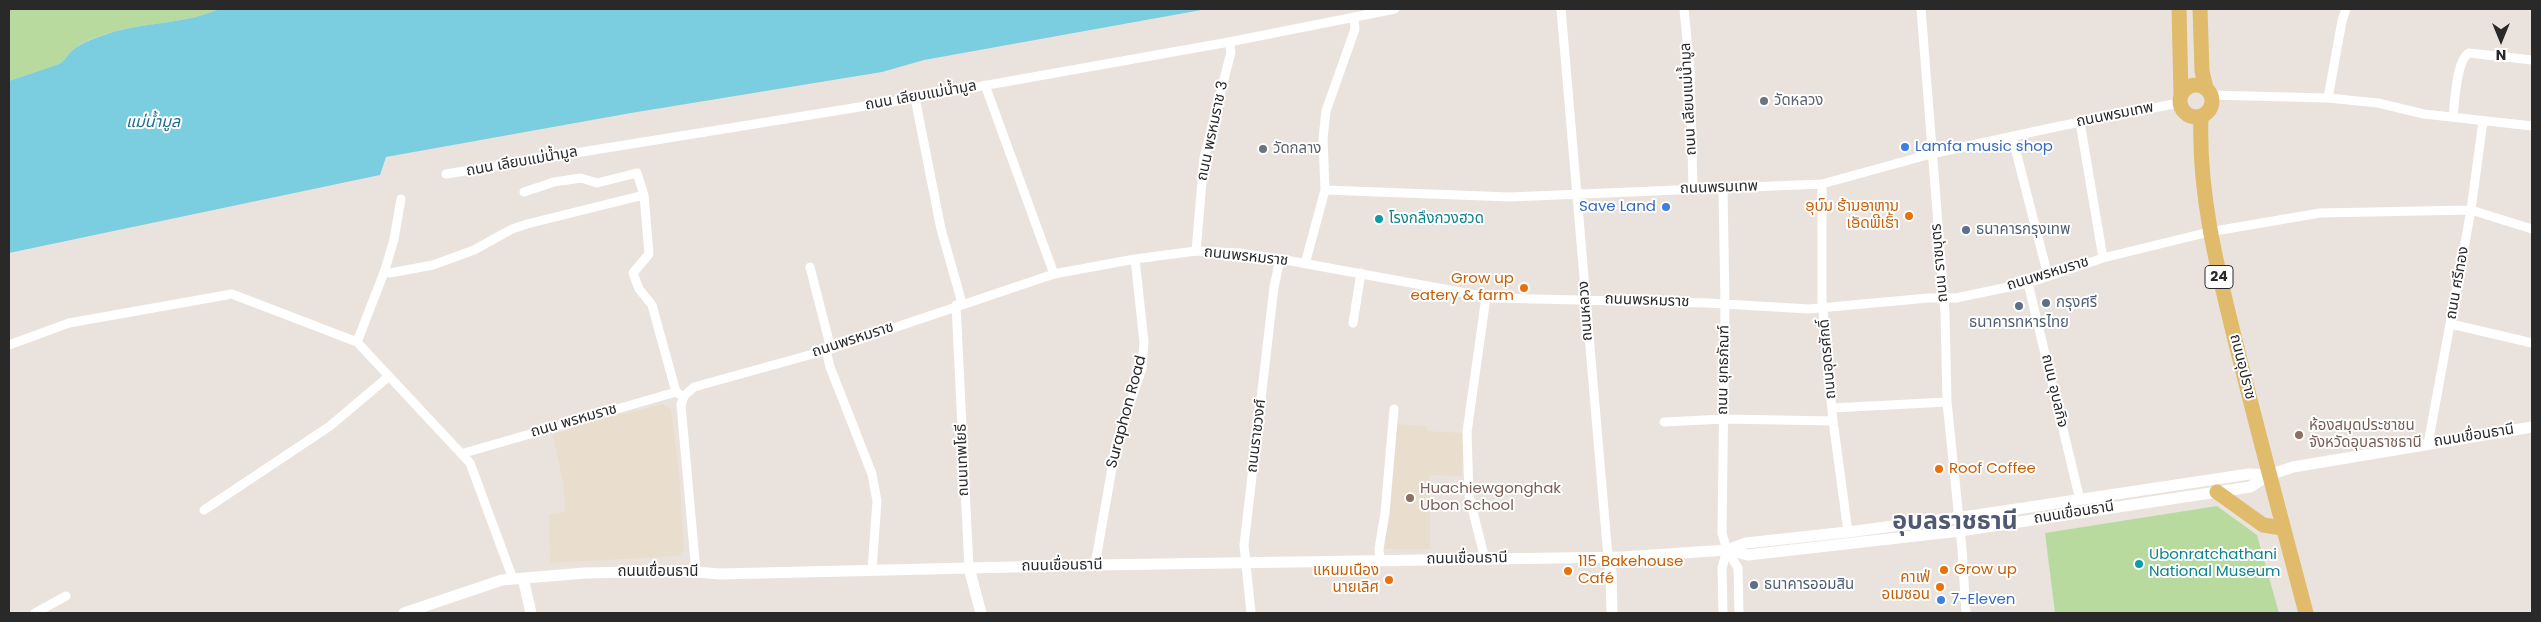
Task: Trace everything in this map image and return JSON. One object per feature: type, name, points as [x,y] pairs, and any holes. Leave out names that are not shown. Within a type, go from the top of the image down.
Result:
[{"type":"main road","points":[[2179,9],[2180,98],[2186,115],[2201,117]]},
{"type":"main road","points":[[2200,9],[2202,71],[2208,92]]},
{"type":"main road","points":[[2180,98],[2190,86],[2196,85],[2208,92]]},
{"type":"main road","name":"24","points":[[2201,117],[2210,108],[2208,92]]},
{"type":"main road","name":"ถนนอุปราช","points":[[2201,117],[2200,134],[2209,232],[2282,528],[2306,613]]},
{"type":"main road","points":[[2217,492],[2263,525],[2282,528]]},
{"type":"street","name":"ถนน เลียบแม่น้ำมูล","points":[[446,174],[915,98],[1229,42],[1395,9]]},
{"type":"street","name":"ถนนหลวง","points":[[1561,9],[1578,194],[1585,299],[1608,557],[1611,572],[1612,613]]},
{"type":"street","name":"ถนน เลียบแม่น้ำมูล","points":[[1684,9],[1690,69],[1693,189]]},
{"type":"street","name":"ถนน ราชบุตร","points":[[1921,9],[1942,298],[1945,313],[1947,402],[1966,613]]},
{"type":"street","points":[[2328,98],[2346,9]]},
{"type":"street","points":[[1305,264],[1325,190],[1323,138],[1326,111],[1355,29],[1354,17]]},
{"type":"street","name":"ถนน พรหมราช 3","points":[[1196,252],[1204,158],[1231,52],[1229,42]]},
{"type":"street","points":[[2453,117],[2460,68],[2466,54],[2469,52],[2532,60]]},
{"type":"street","points":[[985,85],[1054,274]]},
{"type":"street","points":[[2208,92],[2328,98],[2378,103],[2424,114],[2532,126]]},
{"type":"street","name":"ถนนเทพโยธี","points":[[915,98],[941,229],[959,304],[969,568],[981,613]]},
{"type":"street","name":"ถนนพรมเทพ","points":[[1325,190],[1510,197],[1822,184],[1931,154],[2180,98]]},
{"type":"street","name":"ถนน ศรีทอง","points":[[2428,444],[2471,210],[2483,121]]},
{"type":"street","points":[[2080,122],[2103,258]]},
{"type":"street","points":[[2012,136],[2048,276]]},
{"type":"street","points":[[524,192],[540,186],[572,179],[581,178],[597,184],[637,173],[644,195],[649,254],[634,273],[639,289],[652,305],[680,394],[696,572]]},
{"type":"street","name":"ถนนอุดรศักดิ์","points":[[1822,184],[1823,308],[1833,421],[1848,532]]},
{"type":"street","name":"ถนน ยุทธภัณฑ์","points":[[1723,189],[1725,304],[1722,533],[1727,550]]},
{"type":"street","points":[[385,270],[390,273],[433,265],[474,250],[519,227],[644,195]]},
{"type":"street","points":[[358,342],[394,240],[400,199]]},
{"type":"street","name":"ถนนพรหมราช","points":[[680,394],[694,386],[829,350],[959,304],[1054,274],[1135,259],[1196,252],[1239,253],[1280,259],[1486,297],[1523,300],[1585,299],[1823,308],[1956,298],[2028,282],[2103,258],[2209,232],[2320,213],[2471,210],[2532,229]]},
{"type":"street","name":"Suraphon Road","points":[[1095,564],[1116,445],[1142,368],[1144,342],[1135,259]]},
{"type":"street","name":"ถนนราชวงศ์","points":[[1251,613],[1244,545],[1274,287],[1280,259]]},
{"type":"street","points":[[810,267],[829,350],[830,367],[872,474],[877,501],[872,570]]},
{"type":"street","points":[[1353,323],[1361,273]]},
{"type":"street","name":"ถนน อุบลกิจ","points":[[2028,282],[2080,500]]},
{"type":"street","points":[[9,345],[69,324],[232,294],[358,342],[388,377],[464,454],[470,463],[531,613]]},
{"type":"street","points":[[1485,559],[1469,496],[1466,432],[1486,297]]},
{"type":"street","points":[[2451,324],[2532,342]]},
{"type":"street","points":[[204,510],[330,426],[388,377]]},
{"type":"street","name":"ถนน พรหมราช","points":[[464,454],[680,394]]},
{"type":"street","points":[[1832,408],[1947,402]]},
{"type":"street","points":[[1380,562],[1379,549],[1385,513],[1394,409]]},
{"type":"street","points":[[1664,422],[1724,419],[1833,421]]},
{"type":"street","name":"ถนนเขื่อนธานี","points":[[404,613],[502,580],[585,573],[696,572],[720,574],[1095,564],[1380,562],[1608,557],[1727,550],[1748,555],[1960,531],[2250,487],[2269,475],[2293,467],[2532,427]]},
{"type":"street","name":"ถนนเขื่อนธานี","points":[[1727,550],[1746,543],[1958,518],[2249,474],[2269,475]]},
{"type":"street","points":[[2080,500],[2083,512]]},
{"type":"street","points":[[1848,532],[1850,544]]},
{"type":"street","points":[[1723,613],[1722,568],[1727,550]]},
{"type":"street","points":[[1727,550],[1738,568],[1739,613]]},
{"type":"street","points":[[35,613],[66,596]]},
{"type":"shaded area","points":[[663,404],[671,409],[679,471],[684,550],[679,556],[550,563],[549,514],[565,512],[564,488],[553,435],[586,423]]},
{"type":"shaded area","name":"Huachiewgonghak Ubon School","points":[[1395,424],[1427,426],[1427,431],[1464,433],[1462,476],[1430,475],[1430,549],[1383,549]]},
{"type":"green space","points":[[9,9],[219,9],[197,17],[125,29],[97,37],[77,47],[59,64],[9,81]]},
{"type":"green space","points":[[2217,506],[2257,535],[2279,613],[2055,613],[2045,533]]},
{"type":"water","name":"แม่น้ำมูล","points":[[219,9],[1207,9],[924,60],[882,72],[631,113],[386,157],[380,175],[9,253],[9,81],[59,64],[77,47],[89,40],[125,29],[197,17]]},
{"type":"place","name":"วัดหลวง","points":[[1764,101]]},
{"type":"place","name":"Lamfa music shop","points":[[1905,147]]},
{"type":"place","name":"วัดกลาง","points":[[1263,149]]},
{"type":"place","name":"Save Land","points":[[1666,207]]},
{"type":"place","name":"ອຸບົນ ຮ້ານອາຫານ ເອັດພີເຮົ້າ","points":[[1909,216]]},
{"type":"place","name":"โรงกลึงกวงฮวด","points":[[1379,219]]},
{"type":"place","name":"ธนาคารกรุงเทพ","points":[[1966,230]]},
{"type":"place","name":"Grow up eatery & farm","points":[[1524,288]]},
{"type":"place","name":"กรุงศรี","points":[[2046,303]]},
{"type":"place","name":"ธนาคารทหารไทย","points":[[2019,306]]},
{"type":"place","name":"ห้องสมุดประชาชน จังหวัดอุบลราชธานี","points":[[2299,435]]},
{"type":"place","name":"Roof Coffee","points":[[1939,469]]},
{"type":"place","name":"Huachiewgonghak Ubon School","points":[[1410,498]]},
{"type":"place","name":"Ubonratchathani National Museum","points":[[2139,564]]},
{"type":"place","name":"Grow up","points":[[1944,570]]},
{"type":"place","name":"115 Bakehouse Café","points":[[1568,571]]},
{"type":"place","name":"แหนมเนือง นายเลิศ","points":[[1389,580]]},
{"type":"place","name":"ธนาคารออมสิน","points":[[1754,585]]},
{"type":"place","name":"คาเฟ่ อเมซอน","points":[[1940,587]]},
{"type":"place","name":"7-Eleven","points":[[1941,600]]},
{"type":"district","name":"อุบลราชธานี","points":[[1955,523]]}]
